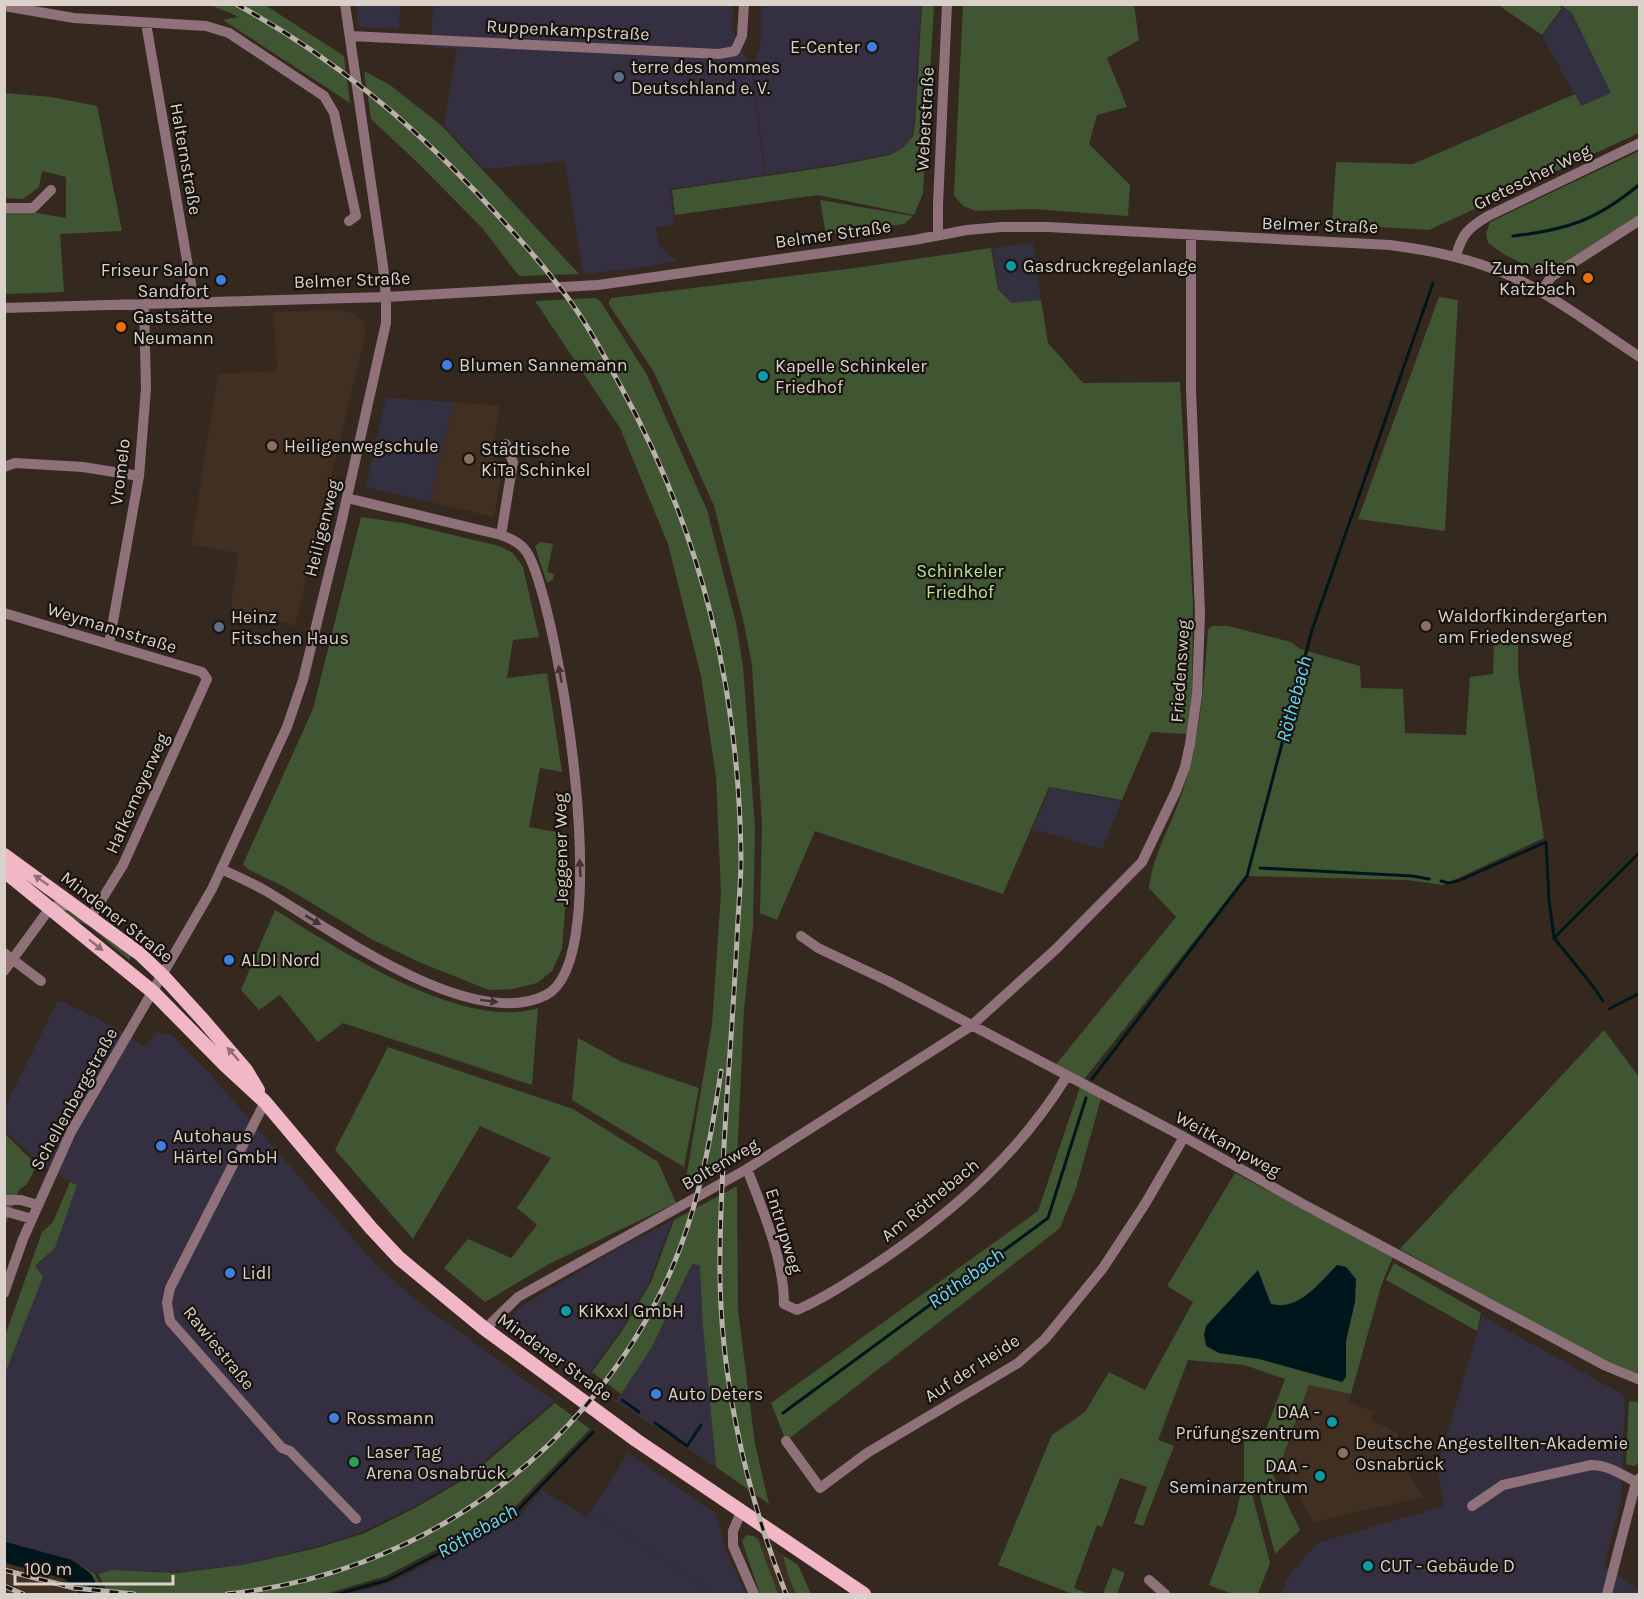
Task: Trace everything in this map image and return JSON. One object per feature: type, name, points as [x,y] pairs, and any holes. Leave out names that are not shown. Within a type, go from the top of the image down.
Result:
[{"type":"main road","name":"Mindener Straße","points":[[4,855],[140,954],[163,976],[246,1070],[265,1102]]},
{"type":"main road","name":"Mindener Straße","points":[[4,871],[153,992],[265,1102],[399,1258],[485,1329],[641,1443],[864,1594]]},
{"type":"street","name":"Heiligenweg","points":[[153,992],[221,869],[287,727],[303,680],[386,323],[386,297],[374,192],[345,4]]},
{"type":"street","name":"Ruppenkampstraße","points":[[350,36],[719,54],[735,51],[742,36],[744,4]]},
{"type":"street","name":"Weberstraße","points":[[938,235],[947,4]]},
{"type":"street","points":[[4,6],[74,18],[206,26],[229,33],[324,96],[334,113],[356,216],[350,221]]},
{"type":"street","name":"Halternstraße","points":[[146,23],[194,301]]},
{"type":"street","name":"Gretescher Weg","points":[[1456,256],[1461,240],[1470,227],[1488,216],[1640,143]]},
{"type":"street","points":[[4,208],[33,208],[51,190]]},
{"type":"street","points":[[1541,292],[1551,277],[1640,220]]},
{"type":"street","name":"Belmer Straße","points":[[4,308],[386,297],[587,285],[967,230],[1023,226],[1390,245],[1456,256],[1517,279],[1541,292],[1640,357]]},
{"type":"street","name":"Friedensweg","points":[[971,1026],[1056,949],[1134,872],[1142,862],[1185,767],[1197,695],[1200,614],[1191,390],[1191,236]]},
{"type":"street","name":"Vromelo","points":[[109,644],[138,476],[146,388],[144,303]]},
{"type":"street","points":[[501,535],[513,462],[506,444]]},
{"type":"street","points":[[4,467],[15,463],[83,467],[138,476]]},
{"type":"street","name":"Jeggener Weg","points":[[221,869],[263,890],[363,951],[404,972],[472,999],[510,1003],[531,1000],[548,994],[564,976],[573,951],[581,884],[575,765],[552,634],[532,565],[523,547],[501,535],[347,498]]},
{"type":"street","name":"Weymannstraße","points":[[4,613],[202,672],[207,679]]},
{"type":"street","name":"Hafkemeyerweg","points":[[91,917],[123,865],[207,679]]},
{"type":"street","points":[[4,972],[9,956],[50,908],[60,904],[76,906]]},
{"type":"street","name":"Weitkampweg","points":[[801,936],[818,948],[888,981],[1184,1137],[1303,1204],[1606,1366],[1640,1380]]},
{"type":"street","points":[[9,956],[41,981]]},
{"type":"street","name":"Schellenbergstraße","points":[[4,1293],[32,1219],[76,1122],[153,992]]},
{"type":"street","name":"Boltenweg","points":[[485,1329],[518,1297],[747,1169],[971,1026]]},
{"type":"street","name":"Am Röthebach","points":[[783,1304],[797,1310],[824,1298],[905,1244],[947,1212],[995,1170],[1026,1136],[1067,1076]]},
{"type":"street","name":"Rawiestraße","points":[[265,1102],[170,1288],[167,1303],[170,1321],[276,1442],[282,1448],[290,1451],[356,1520]]},
{"type":"street","name":"Auf der Heide","points":[[786,1441],[820,1488],[867,1453],[1018,1363],[1045,1339],[1103,1268],[1145,1204],[1184,1137]]},
{"type":"street","name":"Entrupweg","points":[[747,1169],[762,1208],[784,1283],[783,1304]]},
{"type":"street","points":[[4,1200],[21,1200],[38,1205]]},
{"type":"street","points":[[4,1212],[32,1219]]},
{"type":"street","points":[[1472,1506],[1503,1485],[1591,1466],[1601,1465],[1638,1480],[1607,1594]]},
{"type":"street","points":[[741,1512],[733,1531],[733,1546],[754,1594]]},
{"type":"street","points":[[1149,1580],[1165,1594]]},
{"type":"shaded area","points":[[356,5],[400,5],[399,29],[359,27]]},
{"type":"shaded area","points":[[433,5],[733,5],[732,28],[751,68],[765,175],[670,189],[674,224],[656,227],[658,244],[676,261],[632,269],[583,274],[565,161],[484,169],[444,126],[457,49],[431,47]]},
{"type":"shaded area","points":[[762,5],[921,5],[914,123],[912,136],[904,147],[890,154],[766,175],[752,67],[760,50]]},
{"type":"shaded area","points":[[1564,8],[1572,13],[1611,93],[1581,106],[1542,36]]},
{"type":"shaded area","points":[[1033,243],[1041,300],[1012,303],[999,289],[992,248]]},
{"type":"shaded area","name":"Heiligenwegschule","points":[[341,310],[354,313],[363,321],[366,332],[295,626],[231,608],[238,553],[191,545],[218,374],[277,371],[273,312]]},
{"type":"shaded area","points":[[386,398],[454,402],[430,502],[366,487]]},
{"type":"shaded area","name":"Städtische KiTa Schinkel","points":[[454,402],[499,406],[492,455],[503,464],[494,517],[430,502]]},
{"type":"shaded area","points":[[1050,788],[1122,801],[1102,849],[1032,829]]},
{"type":"shaded area","points":[[58,1000],[115,1027],[144,1047],[156,1033],[171,1034],[209,1073],[375,1264],[417,1301],[554,1401],[469,1474],[415,1506],[364,1531],[315,1547],[241,1565],[174,1572],[110,1570],[95,1574],[78,1563],[5,1542],[5,1373],[35,1267],[55,1248],[77,1185],[41,1164],[5,1131],[4,1109]]},
{"type":"shaded area","points":[[672,1221],[649,1282],[622,1328],[586,1378],[508,1323],[520,1307],[622,1246]]},
{"type":"shaded area","points":[[692,1264],[701,1265],[703,1328],[716,1467],[616,1401],[652,1347]]},
{"type":"shaded area","points":[[1482,1316],[1625,1396],[1621,1501],[1604,1566],[1639,1590],[1639,1594],[1281,1594],[1288,1577],[1317,1543],[1444,1506],[1437,1469]]},
{"type":"shaded area","name":"Deutsche Angestellten-Akademie Osnabrück","points":[[1309,1385],[1351,1394],[1349,1402],[1374,1412],[1371,1420],[1398,1433],[1397,1448],[1405,1458],[1400,1463],[1424,1497],[1313,1522],[1281,1462]]},
{"type":"shaded area","points":[[628,1453],[716,1513],[725,1548],[746,1594],[714,1594],[591,1511]]},
{"type":"shaded area","points":[[542,1490],[586,1517],[591,1511],[596,1514],[714,1594],[349,1594],[390,1583],[517,1519]]},
{"type":"shaded area","points":[[758,1539],[783,1555],[796,1594],[778,1594]]},
{"type":"shaded area","points":[[4,1552],[67,1569],[83,1580],[91,1594],[5,1594]]},
{"type":"green space","points":[[211,5],[265,5],[344,56],[350,103],[223,20],[239,17]]},
{"type":"green space","points":[[922,5],[934,5],[923,193],[914,215],[818,195],[675,215],[672,190],[834,166],[890,155],[904,147],[913,136],[915,124]]},
{"type":"green space","points":[[963,5],[1134,5],[1139,40],[1107,58],[1127,107],[1097,115],[1089,144],[1130,185],[1128,216],[1033,209],[976,211],[963,206],[954,195]]},
{"type":"green space","points":[[1498,5],[1557,5],[1562,8],[1542,35]]},
{"type":"green space","points":[[1561,5],[1639,5],[1639,133],[1429,230],[1332,224],[1336,162],[1413,164],[1575,94],[1581,106],[1611,93],[1572,13]]},
{"type":"green space","points":[[364,71],[390,85],[442,126],[579,274],[519,276],[483,229],[371,119]]},
{"type":"green space","points":[[5,93],[51,97],[97,106],[122,231],[60,234],[64,292],[5,294],[4,213],[32,212],[66,218],[66,177],[42,171],[39,187],[23,199],[5,198]]},
{"type":"green space","points":[[1639,151],[1639,215],[1546,275],[1505,255],[1488,243],[1486,234],[1490,222]]},
{"type":"green space","points":[[820,200],[913,216],[904,224],[826,235]]},
{"type":"green space","name":"Schinkeler Friedhof","points":[[991,248],[998,289],[1012,303],[1041,300],[1048,343],[1083,383],[1180,382],[1193,603],[1192,700],[1188,734],[1151,732],[1122,800],[1049,787],[1003,894],[815,831],[777,920],[760,913],[762,824],[752,665],[743,619],[714,506],[654,372],[609,305],[609,301],[612,298],[848,269]]},
{"type":"green space","points":[[1439,297],[1458,300],[1445,531],[1358,519]]},
{"type":"green space","points":[[596,298],[601,302],[647,375],[707,510],[736,623],[743,667],[755,827],[753,927],[744,1009],[737,1161],[684,1191],[712,1025],[721,893],[716,777],[701,676],[668,544],[620,428],[535,301]]},
{"type":"green space","points":[[361,517],[403,523],[499,546],[513,553],[523,567],[539,637],[513,640],[507,678],[547,673],[562,772],[540,768],[529,827],[567,834],[567,883],[562,949],[552,971],[537,983],[513,989],[489,990],[419,962],[373,940],[285,887],[249,870],[243,864],[313,709]]},
{"type":"green space","points":[[540,542],[553,544],[547,572],[554,574],[553,580],[547,583],[535,546]]},
{"type":"green space","points":[[1212,626],[1228,626],[1291,642],[1300,649],[1360,666],[1361,688],[1403,689],[1405,733],[1466,735],[1470,677],[1493,674],[1494,640],[1518,632],[1518,673],[1544,838],[1443,885],[1407,880],[1246,876],[1081,1083],[1102,1095],[1076,1188],[1060,1228],[786,1441],[771,1403],[1038,1211],[1081,1084],[1053,1068],[1176,917],[1149,888],[1154,863],[1178,805],[1193,753],[1203,692],[1208,630]]},
{"type":"green space","points":[[63,909],[97,927],[133,954],[129,960],[89,926],[73,919]]},
{"type":"green space","points":[[275,910],[366,964],[402,983],[438,998],[474,1008],[508,1012],[538,1008],[532,1085],[343,1023],[318,1042],[280,995],[259,1010],[241,990]]},
{"type":"green space","points":[[1604,1030],[1639,1077],[1639,1379],[1400,1249]]},
{"type":"green space","points":[[578,1038],[622,1062],[699,1088],[684,1167],[572,1100]]},
{"type":"green space","points":[[388,1047],[573,1109],[658,1162],[676,1203],[549,1264],[485,1302],[444,1268],[468,1239],[511,1258],[537,1225],[517,1208],[551,1158],[480,1126],[413,1239],[335,1150]]},
{"type":"green space","points":[[5,1134],[37,1165],[27,1184],[19,1190],[5,1226]]},
{"type":"green space","points":[[1235,1173],[1393,1257],[1382,1283],[1351,1394],[1309,1385],[1281,1462],[1271,1471],[1300,1530],[1275,1554],[1257,1485],[1251,1490],[1270,1563],[1258,1594],[1233,1594],[1209,1585],[1236,1514],[1244,1478],[1244,1434],[1262,1440],[1285,1379],[1244,1365],[1188,1360],[1158,1440],[1174,1446],[1143,1526],[1134,1523],[1147,1487],[1120,1478],[1102,1527],[1097,1525],[1074,1588],[1089,1594],[1073,1594],[998,1565],[1052,1435],[1085,1412],[1109,1372],[1145,1390],[1193,1302],[1167,1286]]},
{"type":"green space","points":[[70,1182],[77,1185],[55,1248],[35,1266],[43,1277],[5,1373],[5,1336],[42,1232],[53,1222]]},
{"type":"green space","points":[[737,1186],[738,1310],[755,1444],[769,1504],[716,1467],[703,1328],[700,1265],[692,1264],[652,1347],[621,1394],[592,1372],[622,1331],[651,1282],[674,1220]]},
{"type":"green space","points":[[1394,1263],[1481,1313],[1477,1331],[1386,1280]]},
{"type":"green space","points":[[1629,1401],[1639,1402],[1639,1462],[1635,1466],[1626,1464]]},
{"type":"green space","points":[[555,1403],[590,1429],[512,1510],[386,1576],[325,1594],[109,1594],[98,1574],[111,1570],[176,1573],[242,1565],[317,1548],[365,1533],[415,1508],[470,1476]]},
{"type":"green space","points":[[746,1535],[758,1539],[778,1594],[760,1594],[742,1541]]},
{"type":"green space","points":[[4,1542],[78,1564],[95,1574],[100,1585],[85,1584],[71,1572],[60,1567],[5,1552]]},
{"type":"green space","points":[[783,1555],[798,1565],[811,1594],[796,1594]]},
{"type":"green space","points":[[1113,1568],[1125,1573],[1117,1594],[1103,1594]]},
{"type":"water","points":[[1337,1265],[1346,1267],[1356,1279],[1355,1302],[1346,1341],[1346,1377],[1342,1382],[1259,1359],[1219,1353],[1206,1346],[1204,1334],[1206,1326],[1258,1270],[1271,1304],[1281,1305],[1299,1300],[1315,1288]]},
{"type":"waterway","points":[[1513,236],[1532,234],[1581,221],[1610,206],[1640,184]]},
{"type":"waterway","name":"Röthebach","points":[[1092,1079],[1247,876],[1312,630],[1433,283]]},
{"type":"waterway","points":[[1441,881],[1448,883],[1458,881],[1546,842],[1549,900],[1554,938],[1640,852]]},
{"type":"waterway","points":[[1260,868],[1412,876],[1429,879]]},
{"type":"waterway","points":[[1554,938],[1603,1001]]},
{"type":"waterway","points":[[1609,1009],[1640,993]]},
{"type":"waterway","name":"Röthebach","points":[[783,1413],[1048,1218],[1086,1098]]},
{"type":"waterway","name":"Röthebach","points":[[622,1400],[639,1412]]},
{"type":"waterway","name":"Röthebach","points":[[655,1423],[687,1446],[701,1425]]},
{"type":"waterway","name":"Röthebach","points":[[338,1594],[388,1580],[514,1514],[593,1432]]},
{"type":"waterway","points":[[4,1552],[67,1569],[83,1580],[91,1594]]},
{"type":"railway","points":[[236,4],[333,65],[392,112],[421,137],[475,191],[543,267],[580,315],[620,385],[649,441],[694,555],[723,673],[733,734],[739,795],[741,878],[721,1214],[721,1297],[724,1340],[736,1427],[746,1470],[786,1594]]},
{"type":"railway","points":[[227,1594],[296,1582],[362,1562],[425,1534],[484,1498],[537,1455],[585,1406],[627,1351],[662,1290],[674,1264],[700,1183],[721,1071]]},
{"type":"railway","points":[[4,1570],[74,1588],[134,1594]]},
{"type":"railway","points":[[4,1586],[23,1594]]},
{"type":"place","name":"E-Center","points":[[872,47]]},
{"type":"place","name":"terre des hommes Deutschland e. V.","points":[[619,77]]},
{"type":"place","name":"Gasdruckregelanlage","points":[[1011,266]]},
{"type":"place","name":"Zum alten Katzbach","points":[[1588,278]]},
{"type":"place","name":"Friseur Salon Sandfort","points":[[221,280]]},
{"type":"place","name":"Gastsätte Neumann","points":[[121,327]]},
{"type":"place","name":"Blumen Sannemann","points":[[447,365]]},
{"type":"place","name":"Kapelle Schinkeler Friedhof","points":[[763,376]]},
{"type":"place","name":"Heiligenwegschule","points":[[272,446]]},
{"type":"place","name":"Städtische KiTa Schinkel","points":[[469,459]]},
{"type":"place","name":"Waldorfkindergarten am Friedensweg","points":[[1426,626]]},
{"type":"place","name":"Heinz Fitschen Haus","points":[[219,627]]},
{"type":"place","name":"ALDI Nord","points":[[229,960]]},
{"type":"place","name":"Autohaus Härtel GmbH","points":[[161,1146]]},
{"type":"place","name":"Lidl","points":[[230,1273]]},
{"type":"place","name":"KiKxxl GmbH","points":[[566,1311]]},
{"type":"place","name":"Auto Deters","points":[[656,1394]]},
{"type":"place","name":"Rossmann","points":[[334,1418]]},
{"type":"place","name":"DAA - Prüfungszentrum","points":[[1332,1422]]},
{"type":"place","name":"Deutsche Angestellten-Akademie Osnabrück","points":[[1343,1453]]},
{"type":"place","name":"Laser Tag Arena Osnabrück","points":[[354,1462]]},
{"type":"place","name":"DAA - Seminarzentrum","points":[[1320,1476]]},
{"type":"place","name":"CUT - Gebäude D","points":[[1368,1566]]}]
